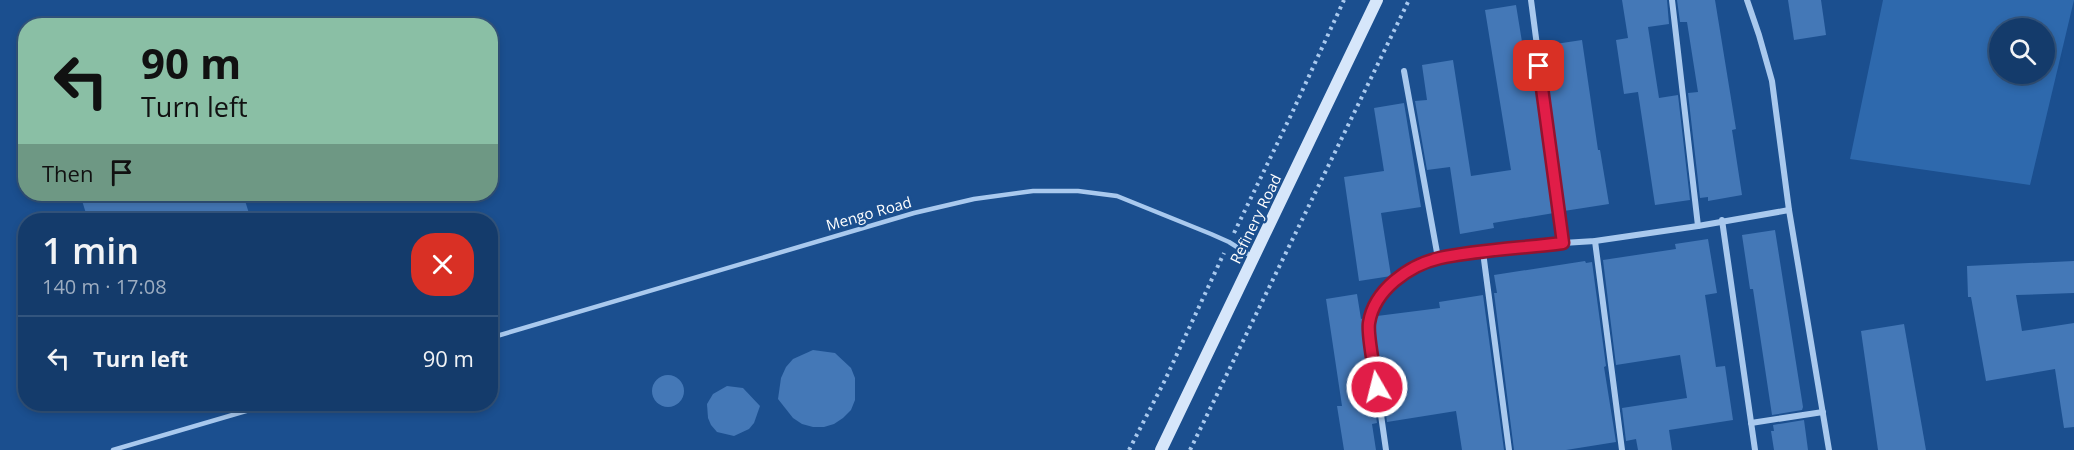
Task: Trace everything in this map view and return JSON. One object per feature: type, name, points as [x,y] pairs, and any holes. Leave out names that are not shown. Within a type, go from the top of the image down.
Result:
[{"type":"main road","name":"Refinery Road","points":[[1161,450],[1377,0]]},
{"type":"street","points":[[1531,0],[1563,243]]},
{"type":"street","points":[[1672,0],[1698,226]]},
{"type":"street","points":[[1747,0],[1772,81],[1789,210],[1829,450]]},
{"type":"street","points":[[1404,71],[1438,258]]},
{"type":"street","points":[[1386,450],[1368,324],[1381,296],[1394,282],[1411,270],[1438,258],[1595,241],[1789,210]]},
{"type":"street","points":[[1722,220],[1755,450]]},
{"type":"street","points":[[1595,241],[1622,450]]},
{"type":"street","points":[[1483,252],[1509,450]]},
{"type":"street","points":[[1751,423],[1822,412]]},
{"type":"lane","name":"Mengo Road","points":[[498,336],[914,213],[974,199],[1021,192],[1078,191],[1117,196],[1229,242],[1253,258]]},
{"type":"lane","points":[[113,450],[246,411]]},
{"type":"path","points":[[1130,450],[1344,0]]},
{"type":"path","points":[[1190,450],[1409,0]]},
{"type":"shaded area","points":[[1883,0],[2074,0],[2055,80],[2055,18],[1989,18],[1989,84],[2054,84],[2030,185],[1850,159]]},
{"type":"building","points":[[1622,0],[1667,0],[1669,24],[1648,27],[1659,98],[1678,95],[1690,200],[1655,205],[1638,92],[1624,94],[1616,40],[1628,38]]},
{"type":"building","points":[[1677,0],[1715,0],[1736,129],[1732,130],[1742,195],[1708,201],[1708,197],[1700,198],[1688,93],[1698,92],[1687,22],[1680,22]]},
{"type":"building","points":[[1788,0],[1821,0],[1826,35],[1794,40]]},
{"type":"building","points":[[1516,5],[1523,48],[1532,47],[1554,213],[1493,223],[1494,228],[1460,234],[1450,167],[1427,170],[1415,101],[1427,100],[1422,65],[1453,60],[1471,176],[1511,170],[1485,10]]},
{"type":"building","points":[[1582,40],[1598,150],[1600,150],[1609,204],[1564,211],[1542,46]]},
{"type":"building","points":[[1404,103],[1421,207],[1381,213],[1391,276],[1359,281],[1344,177],[1384,171],[1374,108]]},
{"type":"building","points":[[82,201],[245,201],[249,213],[86,213]]},
{"type":"building","points":[[1775,230],[1803,407],[1802,410],[1772,415],[1753,289],[1750,289],[1742,235]]},
{"type":"building","points":[[1708,239],[1717,293],[1705,295],[1716,367],[1725,366],[1733,420],[1669,430],[1672,450],[1638,450],[1636,439],[1626,441],[1622,408],[1687,398],[1680,355],[1616,365],[1603,260],[1676,249],[1675,244]]},
{"type":"building","points":[[1585,261],[1586,263],[1592,262],[1606,366],[1604,367],[1616,442],[1566,450],[1514,450],[1494,293],[1497,293],[1494,275]]},
{"type":"building","points":[[2074,261],[2074,293],[2016,295],[2022,331],[2074,323],[2074,427],[2064,428],[2055,369],[1986,381],[1971,297],[1968,297],[1967,266]]},
{"type":"building","points":[[1357,294],[1361,319],[1365,318],[1363,325],[1377,423],[1372,424],[1376,450],[1344,450],[1337,406],[1342,406],[1326,299]]},
{"type":"building","points":[[1483,295],[1504,450],[1462,450],[1456,411],[1387,422],[1373,325],[1377,316],[1440,308],[1439,302]]},
{"type":"building","points":[[1904,324],[1926,450],[1878,450],[1861,331]]},
{"type":"building","points":[[813,350],[835,353],[851,368],[855,378],[855,400],[851,410],[834,424],[824,427],[802,424],[793,418],[778,399],[781,378],[786,367],[793,359]]},
{"type":"building","points":[[668,375],[680,379],[684,391],[680,403],[668,407],[656,403],[652,391],[656,379]]},
{"type":"building","points":[[727,386],[743,388],[760,406],[754,423],[749,429],[734,436],[717,432],[708,418],[707,404],[713,394]]},
{"type":"building","points":[[1804,420],[1808,450],[1774,450],[1771,431],[1774,431],[1773,425]]},
{"type":"route","points":[[1377,387],[1368,324],[1376,304],[1394,282],[1411,270],[1438,258],[1563,243],[1539,66]]}]
